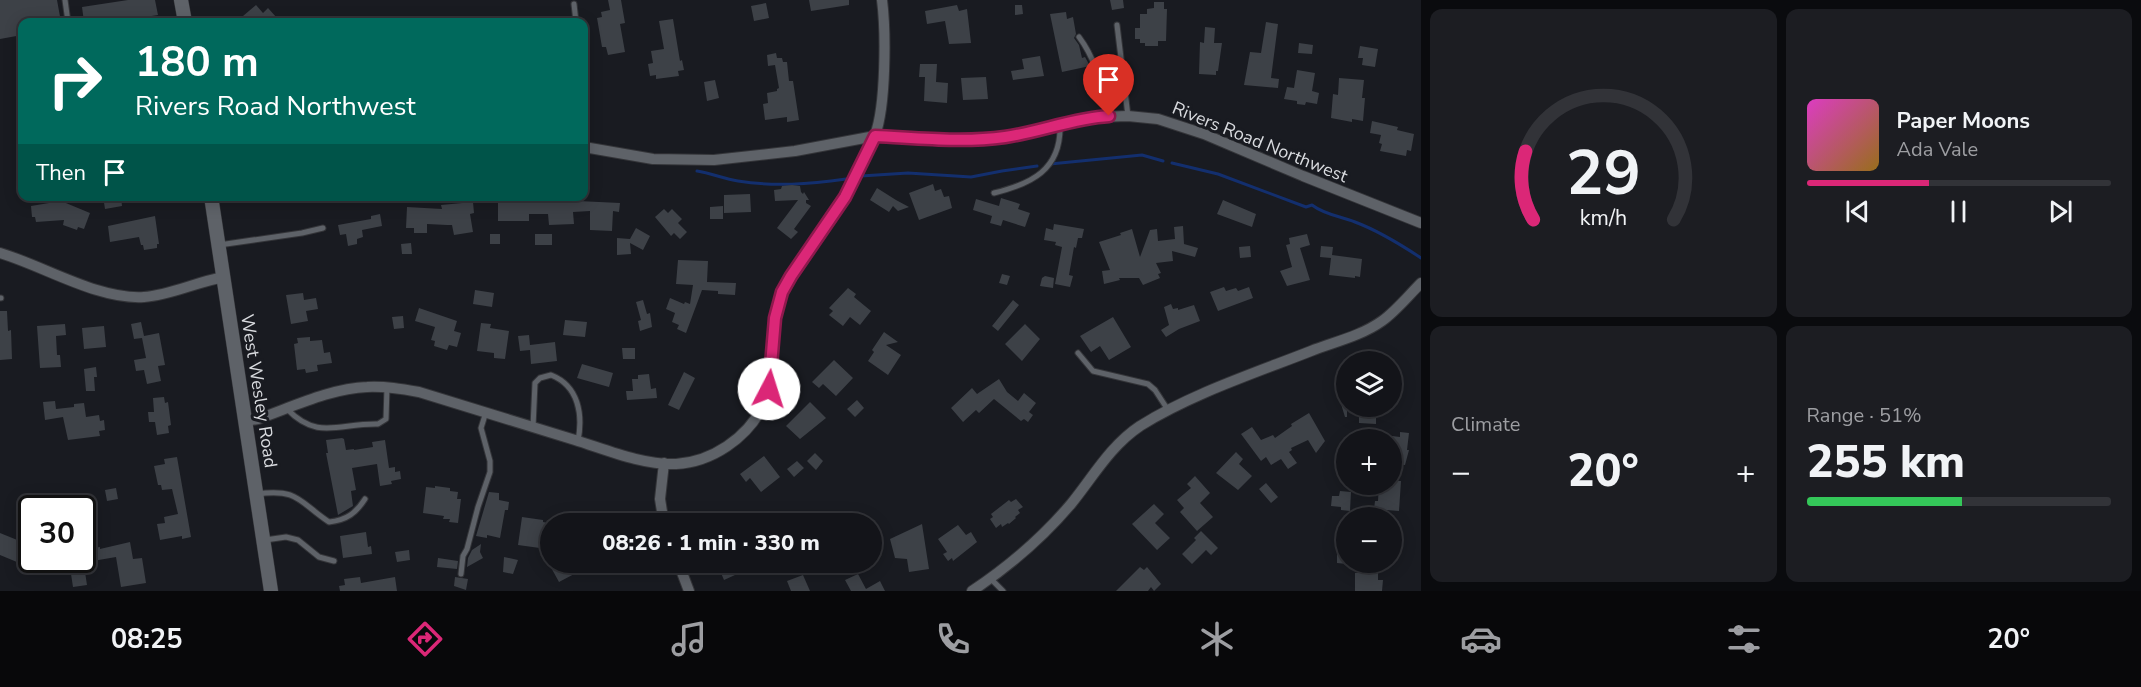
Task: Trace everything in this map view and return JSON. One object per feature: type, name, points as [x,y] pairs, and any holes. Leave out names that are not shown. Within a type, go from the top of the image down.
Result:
[{"type":"street","points":[[181,0],[184,18]]},
{"type":"street","points":[[245,421],[342,391],[366,387],[387,387],[419,392],[640,459],[664,463],[690,462],[714,454],[742,434],[757,417],[769,389],[775,318],[782,292],[845,197],[875,136],[880,120],[883,77],[882,0]]},
{"type":"street","name":"Rivers Road Northwest","points":[[588,148],[653,159],[711,160],[795,151],[875,136],[981,140],[1060,124],[1109,116],[1128,116],[1158,119],[1204,134],[1421,223]]},
{"type":"street","name":"West Wesley Road","points":[[212,201],[271,591]]},
{"type":"street","points":[[0,253],[27,261],[96,290],[124,296],[161,295],[224,277]]},
{"type":"street","points":[[972,591],[1047,530],[1071,504],[1105,458],[1124,438],[1138,428],[1229,383],[1369,329],[1391,314],[1421,284]]},
{"type":"street","points":[[662,513],[660,499],[664,463]]},
{"type":"street","points":[[682,573],[689,591]]},
{"type":"lane","points":[[65,0],[67,18]]},
{"type":"lane","points":[[574,4],[576,18]]},
{"type":"lane","points":[[1117,26],[1128,116]]},
{"type":"lane","points":[[1079,37],[1088,49],[1104,90],[1109,116]]},
{"type":"lane","points":[[994,193],[1021,186],[1043,172],[1056,153],[1060,138],[1060,124]]},
{"type":"lane","points":[[219,245],[323,228]]},
{"type":"lane","points":[[1078,352],[1093,371],[1148,384],[1155,390],[1169,411]]},
{"type":"lane","points":[[533,427],[535,383],[540,378],[551,375],[566,383],[574,396],[581,423],[578,441]]},
{"type":"lane","points":[[287,409],[299,421],[313,427],[378,424],[386,418],[387,387]]},
{"type":"lane","points":[[461,574],[463,556],[490,472],[490,461],[481,428],[486,412]]},
{"type":"lane","points":[[256,494],[276,491],[286,493],[301,500],[312,511],[329,522],[348,518],[357,511],[365,499]]},
{"type":"lane","points":[[264,540],[286,537],[298,540],[319,557],[334,561]]},
{"type":"lane","points":[[990,578],[1003,591]]},
{"type":"building","points":[[0,0],[57,0],[60,18],[18,18],[18,36],[0,39]]},
{"type":"building","points":[[128,0],[155,0],[158,15],[139,18],[83,18],[82,7]]},
{"type":"building","points":[[608,0],[621,0],[625,23],[620,24],[625,52],[608,55],[606,47],[602,47],[597,18],[602,17],[601,12],[610,10]]},
{"type":"building","points":[[809,0],[849,0],[849,5],[811,11]]},
{"type":"building","points":[[1110,0],[1123,0],[1124,8],[1112,10]]},
{"type":"building","points":[[1154,2],[1164,2],[1164,9],[1167,9],[1166,41],[1158,41],[1158,46],[1145,46],[1145,43],[1140,43],[1140,39],[1135,39],[1135,28],[1140,28],[1140,14],[1147,14],[1147,9],[1154,8]]},
{"type":"building","points":[[766,3],[769,18],[754,21],[751,6]]},
{"type":"building","points":[[256,5],[263,13],[268,8],[277,18],[245,18],[243,16]]},
{"type":"building","points":[[957,5],[959,11],[967,9],[971,43],[949,44],[945,21],[927,24],[925,11]]},
{"type":"building","points":[[1015,5],[1022,5],[1023,14],[1015,15]]},
{"type":"building","points":[[1066,12],[1067,19],[1073,17],[1076,34],[1074,38],[1079,45],[1082,58],[1085,57],[1090,66],[1062,72],[1050,14]]},
{"type":"building","points":[[673,19],[680,61],[682,60],[684,70],[678,71],[679,76],[656,79],[656,75],[650,76],[648,64],[653,63],[651,51],[664,49],[659,21]]},
{"type":"building","points":[[1266,22],[1278,24],[1271,78],[1279,79],[1278,88],[1244,85],[1250,52],[1261,53]]},
{"type":"building","points":[[1205,27],[1215,28],[1214,43],[1222,43],[1216,75],[1199,74],[1200,42],[1204,43]]},
{"type":"building","points":[[1299,43],[1313,45],[1312,54],[1298,53]]},
{"type":"building","points":[[1360,46],[1378,49],[1375,67],[1362,65],[1363,58],[1358,58]]},
{"type":"building","points":[[776,53],[777,58],[782,58],[783,62],[787,62],[789,81],[793,81],[799,120],[787,122],[787,117],[765,120],[763,104],[768,103],[767,93],[777,91],[779,88],[775,65],[768,66],[767,55]]},
{"type":"building","points":[[1040,56],[1044,76],[1013,80],[1011,71],[1024,69],[1022,59]]},
{"type":"building","points":[[920,64],[937,64],[936,82],[948,83],[947,103],[924,101],[925,77],[919,77]]},
{"type":"building","points":[[1297,70],[1315,73],[1312,91],[1319,93],[1317,104],[1306,102],[1305,105],[1297,104],[1297,101],[1284,99],[1287,87],[1294,88]]},
{"type":"building","points":[[986,77],[988,99],[963,100],[961,78]]},
{"type":"building","points":[[1339,78],[1364,80],[1363,121],[1352,119],[1352,122],[1331,118],[1333,94],[1338,95]]},
{"type":"building","points":[[715,80],[719,98],[707,101],[704,82]]},
{"type":"building","points":[[1372,121],[1398,127],[1397,130],[1414,134],[1411,151],[1407,150],[1406,156],[1380,151],[1381,135],[1370,133]]},
{"type":"building","points":[[933,184],[935,191],[941,189],[944,197],[949,196],[952,208],[919,220],[909,193]]},
{"type":"building","points":[[792,185],[800,186],[801,192],[803,194],[804,192],[809,200],[806,200],[806,203],[811,206],[794,229],[798,232],[791,239],[777,228],[798,200],[775,201],[774,190]]},
{"type":"building","points":[[877,188],[909,207],[898,211],[893,206],[889,212],[870,200]]},
{"type":"building","points":[[750,194],[751,212],[724,213],[724,195]]},
{"type":"building","points":[[1001,198],[1020,204],[1018,209],[1030,213],[1025,227],[1003,220],[1001,226],[990,223],[992,216],[973,210],[976,199],[999,206]]},
{"type":"building","points":[[1223,200],[1256,214],[1252,227],[1217,214]]},
{"type":"building","points":[[61,201],[90,213],[84,229],[78,227],[77,230],[63,225],[64,220],[36,222],[35,217],[32,217],[31,206]]},
{"type":"building","points":[[104,201],[122,201],[122,206],[105,209]]},
{"type":"building","points":[[498,201],[620,203],[619,212],[613,211],[612,231],[590,230],[590,211],[573,212],[574,224],[549,225],[548,214],[529,214],[529,221],[498,221]]},
{"type":"building","points":[[473,202],[474,213],[470,214],[473,232],[454,235],[452,225],[427,224],[427,233],[414,233],[414,228],[406,228],[407,207],[442,209],[441,205]]},
{"type":"building","points":[[723,206],[723,219],[710,219],[710,207]]},
{"type":"building","points":[[664,209],[668,213],[672,209],[682,219],[678,223],[687,232],[680,239],[674,233],[671,236],[655,217]]},
{"type":"building","points":[[380,214],[382,226],[362,230],[363,237],[357,239],[357,244],[348,246],[346,234],[340,235],[338,225],[371,219],[371,216]]},
{"type":"building","points":[[155,216],[159,244],[157,248],[144,250],[139,237],[110,242],[108,226]]},
{"type":"building","points":[[1054,224],[1084,229],[1082,238],[1078,238],[1076,248],[1074,247],[1069,275],[1073,276],[1070,287],[1055,284],[1062,247],[1055,245],[1056,242],[1044,240],[1046,228],[1053,230]]},
{"type":"building","points":[[1183,226],[1184,244],[1198,248],[1195,257],[1172,251],[1173,261],[1156,263],[1161,273],[1158,274],[1160,278],[1143,285],[1139,278],[1119,278],[1120,280],[1104,284],[1102,271],[1110,270],[1099,242],[1132,229],[1140,257],[1150,230],[1157,229],[1158,241],[1175,239],[1174,227]]},
{"type":"building","points":[[636,228],[650,236],[643,250],[630,243],[631,254],[617,255],[617,238],[630,239]]},
{"type":"building","points":[[490,234],[500,234],[500,244],[490,244]]},
{"type":"building","points":[[535,234],[552,234],[552,245],[535,245]]},
{"type":"building","points":[[1307,234],[1310,245],[1300,248],[1310,280],[1287,286],[1280,271],[1292,267],[1286,245],[1290,244],[1289,238]]},
{"type":"building","points":[[411,243],[412,254],[402,254],[401,244]]},
{"type":"building","points":[[1250,246],[1251,257],[1240,258],[1239,247]]},
{"type":"building","points":[[1321,246],[1333,247],[1332,255],[1362,259],[1360,277],[1329,275],[1331,258],[1320,257]]},
{"type":"building","points":[[678,260],[708,261],[707,282],[736,283],[735,295],[702,290],[686,333],[677,329],[679,325],[672,322],[675,313],[666,309],[670,298],[690,304],[693,285],[676,284]]},
{"type":"building","points":[[1002,274],[1010,276],[1007,285],[999,283]]},
{"type":"building","points":[[1045,276],[1054,278],[1053,288],[1040,286]]},
{"type":"building","points":[[1224,287],[1226,291],[1236,288],[1238,291],[1249,287],[1253,298],[1218,311],[1210,292]]},
{"type":"building","points":[[848,288],[856,294],[854,297],[871,311],[860,325],[850,317],[843,326],[829,315],[833,311],[829,308]]},
{"type":"building","points":[[475,290],[494,293],[492,307],[473,304]]},
{"type":"building","points":[[303,293],[304,300],[316,298],[318,309],[306,311],[308,321],[291,324],[286,295]]},
{"type":"building","points":[[643,300],[647,314],[650,313],[652,327],[640,331],[638,321],[641,320],[636,302]]},
{"type":"building","points":[[1013,300],[1019,305],[998,331],[992,326]]},
{"type":"building","points":[[1171,304],[1173,309],[1178,308],[1178,310],[1194,305],[1200,321],[1166,337],[1161,330],[1169,325],[1164,307]]},
{"type":"building","points":[[419,308],[457,321],[454,331],[461,333],[457,347],[449,345],[447,350],[434,346],[435,341],[431,340],[435,327],[415,321]]},
{"type":"building","points":[[0,311],[7,311],[8,331],[11,330],[12,359],[0,360]]},
{"type":"building","points":[[403,316],[404,328],[394,329],[392,317]]},
{"type":"building","points":[[1113,317],[1131,347],[1109,360],[1100,346],[1091,352],[1080,336]]},
{"type":"building","points":[[565,320],[587,322],[585,337],[563,335]]},
{"type":"building","points":[[141,322],[144,336],[159,333],[165,365],[158,366],[161,381],[147,384],[144,370],[136,371],[134,360],[146,358],[142,338],[134,339],[131,324]]},
{"type":"building","points":[[481,323],[491,324],[490,328],[509,331],[505,359],[494,358],[494,353],[477,351]]},
{"type":"building","points":[[65,324],[66,335],[56,336],[57,355],[60,355],[61,367],[40,368],[37,326]]},
{"type":"building","points":[[1025,324],[1040,339],[1022,361],[1005,344]]},
{"type":"building","points":[[104,326],[106,347],[84,349],[82,328]]},
{"type":"building","points":[[884,332],[898,342],[886,345],[901,355],[888,375],[868,361],[874,352],[872,350]]},
{"type":"building","points":[[529,335],[530,345],[555,342],[557,361],[531,364],[530,350],[520,351],[518,336]]},
{"type":"building","points":[[310,337],[310,341],[322,340],[324,353],[330,352],[332,363],[317,365],[318,371],[306,373],[305,369],[297,370],[294,344],[298,343],[297,338]]},
{"type":"building","points":[[622,348],[635,348],[635,359],[623,359]]},
{"type":"building","points":[[834,360],[853,378],[836,396],[823,384],[819,388],[812,382]]},
{"type":"building","points":[[582,364],[613,373],[609,387],[577,378]]},
{"type":"building","points":[[96,367],[95,391],[86,391],[84,369]]},
{"type":"building","points":[[684,372],[695,378],[679,410],[668,405]]},
{"type":"building","points":[[649,374],[651,389],[656,388],[657,398],[627,400],[626,391],[633,391],[632,379],[638,379],[638,375]]},
{"type":"building","points":[[999,379],[1007,392],[1018,401],[1024,393],[1036,403],[1029,412],[1033,415],[1028,422],[1024,419],[1021,421],[994,399],[979,413],[976,410],[963,422],[951,408],[972,388],[977,394]]},
{"type":"building","points":[[164,397],[165,403],[168,402],[171,425],[168,426],[169,433],[157,435],[155,422],[149,422],[148,412],[154,412],[153,398]]},
{"type":"building","points":[[857,400],[864,408],[855,417],[847,409]]},
{"type":"building","points":[[55,401],[56,409],[74,407],[74,404],[84,403],[86,417],[99,415],[100,421],[104,420],[105,430],[99,431],[100,436],[68,440],[63,417],[45,420],[43,402]]},
{"type":"building","points":[[810,402],[826,418],[800,439],[786,426]]},
{"type":"building","points":[[1309,413],[1325,441],[1316,453],[1308,440],[1291,448],[1289,452],[1297,463],[1288,469],[1281,459],[1271,465],[1266,457],[1261,461],[1241,434],[1252,427],[1261,440],[1273,435],[1275,438],[1292,426],[1291,424]]},
{"type":"building","points":[[1359,417],[1376,417],[1376,424],[1359,423]]},
{"type":"building","points":[[1402,432],[1409,433],[1407,450],[1409,450],[1405,465],[1402,465]]},
{"type":"building","points":[[342,438],[346,450],[373,447],[372,442],[385,440],[389,468],[395,467],[395,472],[400,471],[401,479],[391,481],[392,484],[380,486],[377,464],[352,468],[356,490],[351,491],[353,506],[338,515],[326,453],[328,453],[326,440]]},
{"type":"building","points":[[1236,452],[1243,459],[1239,464],[1252,476],[1238,490],[1216,473]]},
{"type":"building","points":[[815,453],[823,461],[816,470],[807,461]]},
{"type":"building","points":[[764,456],[780,477],[761,492],[750,478],[746,482],[740,474]]},
{"type":"building","points":[[177,457],[191,537],[182,539],[182,536],[160,540],[157,524],[165,523],[164,517],[178,514],[172,489],[162,490],[161,485],[158,485],[154,466],[165,464],[164,459]]},
{"type":"building","points":[[797,461],[804,468],[794,477],[787,469]]},
{"type":"building","points":[[1195,476],[1210,493],[1200,503],[1213,517],[1197,531],[1180,512],[1184,508],[1177,500],[1191,488],[1187,484]]},
{"type":"building","points":[[1266,483],[1278,497],[1271,503],[1259,489]]},
{"type":"building","points":[[435,486],[450,488],[450,491],[458,492],[457,499],[461,499],[458,523],[449,522],[450,519],[443,519],[444,516],[423,513],[426,487],[435,488]]},
{"type":"building","points":[[116,488],[118,499],[107,501],[105,490]]},
{"type":"building","points":[[489,492],[499,493],[499,500],[509,502],[508,510],[505,510],[500,538],[487,535],[487,538],[476,536]]},
{"type":"building","points":[[1351,495],[1350,507],[1331,506],[1332,496]]},
{"type":"building","points":[[1378,495],[1400,495],[1399,507],[1374,507],[1375,501],[1378,501]]},
{"type":"building","points":[[1016,499],[1023,507],[1018,510],[1020,513],[1009,524],[1002,527],[1001,524],[996,528],[990,519],[993,517],[991,514],[1009,500],[1011,502]]},
{"type":"building","points":[[1154,504],[1164,514],[1155,523],[1170,538],[1157,550],[1132,524]]},
{"type":"building","points":[[522,517],[540,520],[540,548],[518,545]]},
{"type":"building","points":[[922,524],[929,569],[909,572],[907,559],[895,558],[890,539]]},
{"type":"building","points":[[958,525],[966,535],[971,532],[977,542],[953,561],[952,558],[948,561],[943,554],[947,552],[938,539]]},
{"type":"building","points":[[1201,531],[1218,548],[1211,555],[1206,550],[1192,564],[1182,554],[1196,540],[1194,538]]},
{"type":"building","points":[[366,532],[368,547],[371,546],[372,554],[343,558],[340,536]]},
{"type":"building","points":[[0,533],[18,540],[18,562],[0,555]]},
{"type":"building","points":[[130,542],[133,559],[142,558],[146,583],[121,587],[116,557],[96,560],[96,548],[100,547],[100,549]]},
{"type":"building","points":[[481,544],[480,552],[483,558],[467,567],[472,550]]},
{"type":"building","points":[[409,550],[410,560],[397,562],[395,552]]},
{"type":"building","points":[[504,557],[518,560],[513,574],[503,572]]},
{"type":"building","points":[[438,558],[458,561],[457,569],[437,567]]},
{"type":"building","points":[[1140,567],[1144,570],[1147,567],[1161,584],[1154,591],[1151,587],[1148,591],[1116,591]]},
{"type":"building","points":[[85,573],[87,585],[73,587],[71,574]]},
{"type":"building","points":[[554,573],[576,573],[559,582]]},
{"type":"building","points":[[721,573],[734,573],[735,575],[724,580]]},
{"type":"building","points":[[1355,573],[1378,573],[1378,580],[1383,580],[1382,591],[1355,591]]},
{"type":"building","points":[[858,574],[866,589],[880,581],[885,591],[851,591],[845,580]]},
{"type":"building","points":[[803,575],[810,591],[791,591],[787,581]]},
{"type":"building","points":[[360,577],[361,583],[395,577],[397,591],[340,591],[339,586],[345,585],[344,579]]},
{"type":"building","points":[[455,577],[468,579],[466,590],[454,586]]},
{"type":"waterway","points":[[1050,164],[1142,155],[1163,161]]},
{"type":"waterway","points":[[1172,163],[1218,174],[1306,207],[1312,205],[1327,213],[1372,229],[1421,258]]},
{"type":"waterway","points":[[861,176],[908,173],[971,177],[1037,166]]},
{"type":"waterway","points":[[697,171],[733,180],[765,184],[846,179]]},
{"type":"route","points":[[769,389],[775,318],[782,292],[845,197],[875,136],[981,140],[1109,116]]}]
